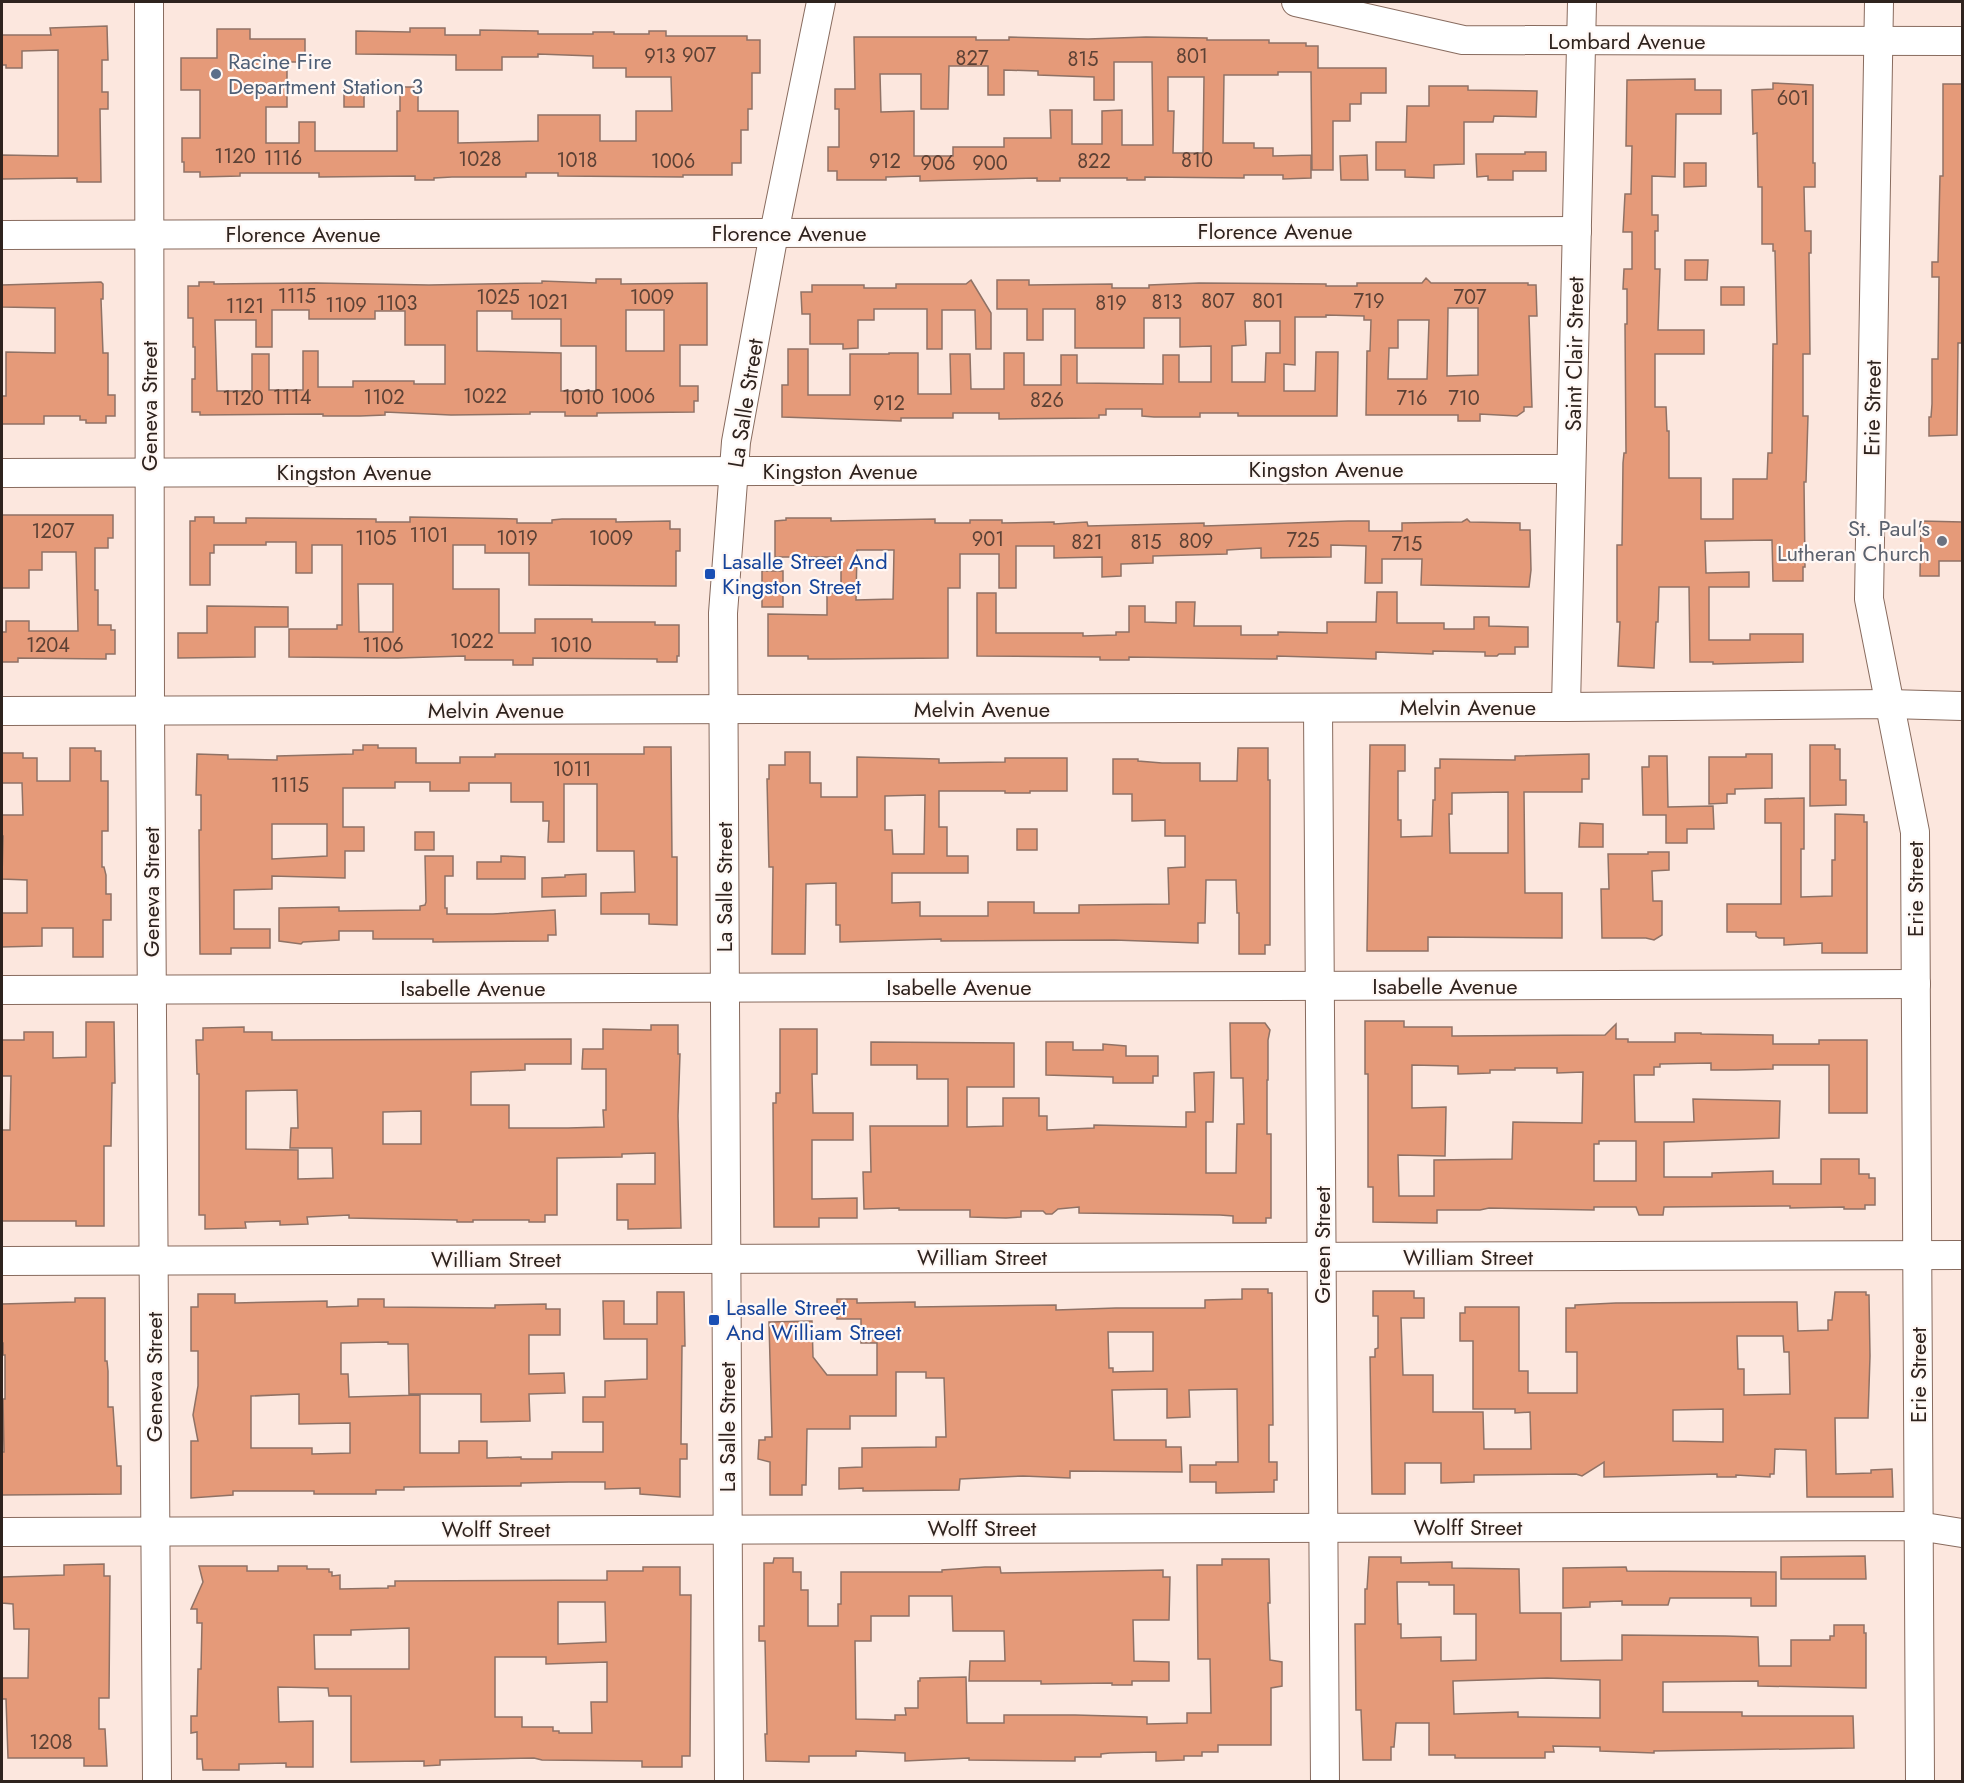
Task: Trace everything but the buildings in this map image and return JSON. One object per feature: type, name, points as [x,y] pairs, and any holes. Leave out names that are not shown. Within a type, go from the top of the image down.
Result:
[{"type":"street","name":"Geneva Street","points":[[149,2],[150,710],[157,1782]]},
{"type":"street","name":"La Salle Street","points":[[729,1782],[723,613],[733,471],[774,232],[821,2]]},
{"type":"street","name":"Lombard Avenue","points":[[1296,2],[1463,40],[1962,41]]},
{"type":"street","name":"Saint Clair Street","points":[[1566,707],[1582,2]]},
{"type":"street","name":"Erie Street","points":[[1879,2],[1869,599],[1915,832],[1920,1782]]},
{"type":"street","name":"Florence Avenue","points":[[2,235],[1576,231]]},
{"type":"street","name":"Kingston Avenue","points":[[2,473],[1571,469]]},
{"type":"street","name":"Melvin Avenue","points":[[2,711],[1962,706]]},
{"type":"street","name":"Green Street","points":[[1318,708],[1325,1782]]},
{"type":"street","name":"Isabelle Avenue","points":[[2,990],[1916,984]]},
{"type":"street","name":"William Street","points":[[2,1261],[1962,1256]]},
{"type":"street","name":"Wolff Street","points":[[2,1532],[1918,1526],[1962,1533]]},
{"type":"place","name":"Racine Fire Department Station 3","points":[[216,74]]},
{"type":"place","name":"St. Paul's Lutheran Church","points":[[1942,541]]},
{"type":"place","name":"Lasalle Street And Kingston Street","points":[[710,574]]},
{"type":"place","name":"Lasalle Street And William Street","points":[[714,1320]]}]
